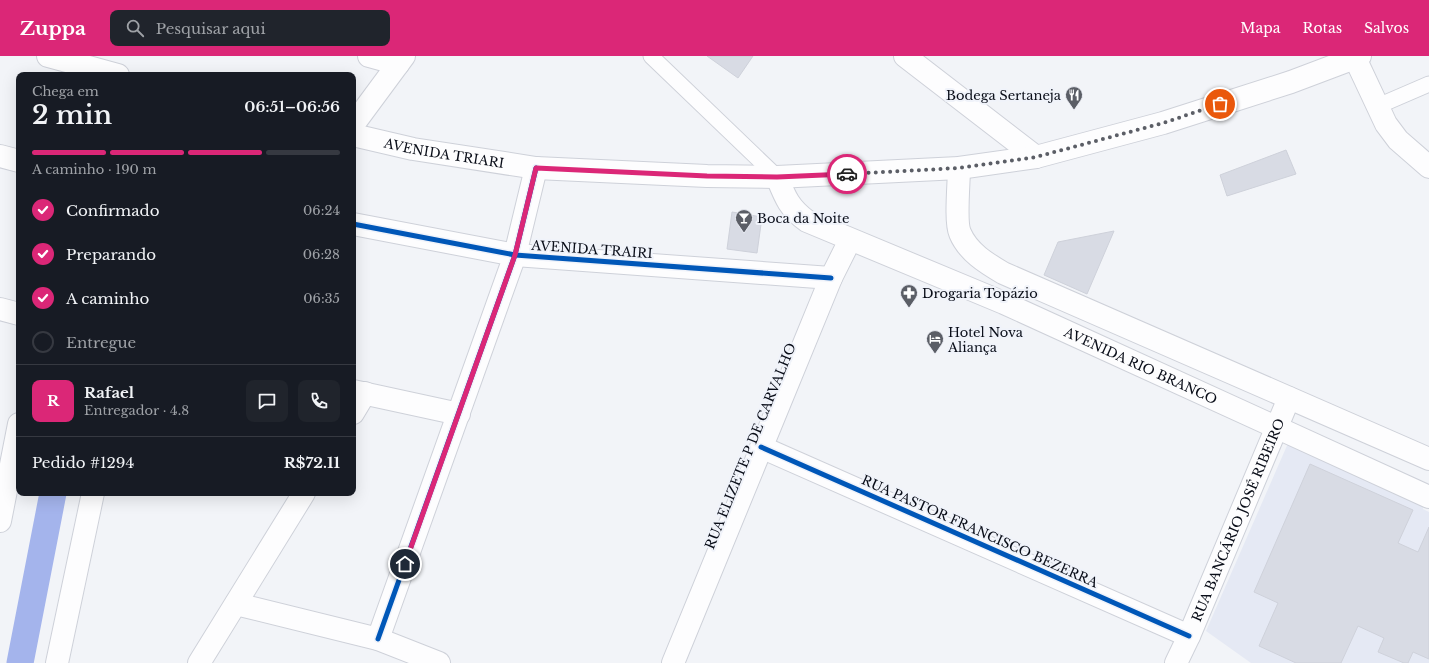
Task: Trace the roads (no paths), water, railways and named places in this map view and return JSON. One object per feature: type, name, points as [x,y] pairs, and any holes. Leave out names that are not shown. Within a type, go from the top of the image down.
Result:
[{"type":"main road","points":[[48,56],[107,72]]},
{"type":"main road","points":[[356,121],[401,60],[369,56]]},
{"type":"main road","points":[[905,56],[1036,157]]},
{"type":"main road","points":[[1358,57],[1386,124],[1398,140],[1429,168]]},
{"type":"main road","name":"AVENIDA TRIARI","points":[[356,136],[413,149],[536,168],[707,176],[777,177],[959,168],[1036,157],[1163,123],[1291,82],[1358,57]]},
{"type":"main road","points":[[0,156],[16,160]]},
{"type":"main road","points":[[378,639],[515,255],[536,168]]},
{"type":"main road","points":[[959,168],[959,232],[966,244],[987,264],[1003,273],[1429,459]]},
{"type":"main road","name":"AVENIDA RIO BRANCO","points":[[777,177],[784,196],[789,204],[796,213],[807,221],[1004,303],[1429,497]]},
{"type":"main road","name":"AVENIDA TRAIRI","points":[[356,225],[515,255],[831,278]]},
{"type":"main road","name":"RUA ELIZETE P DE CARVALHO","points":[[673,663],[831,278],[850,240]]},
{"type":"main road","points":[[0,309],[16,313]]},
{"type":"main road","points":[[356,402],[359,392],[459,414]]},
{"type":"main road","name":"RUA BANCÁRIO JOSÉ RIBEIRO","points":[[1176,663],[1189,636],[1289,398]]},
{"type":"main road","points":[[1,507],[16,438]]},
{"type":"main road","name":"RUA PASTOR FRANCISCO BEZERRA","points":[[761,447],[1189,636]]},
{"type":"main road","points":[[1393,480],[1407,450]]},
{"type":"main road","points":[[57,663],[92,496]]},
{"type":"main road","points":[[199,663],[302,496]]},
{"type":"main road","points":[[236,604],[378,639],[439,663]]},
{"type":"lane","points":[[651,56],[777,177]]},
{"type":"lane","points":[[1378,106],[1429,84]]},
{"type":"waterway","points":[[20,663],[52,496]]},
{"type":"place","name":"Bodega Sertaneja","points":[[1074,110]]},
{"type":"place","name":"Boca da Noite","points":[[744,233]]},
{"type":"place","name":"Drogaria Topázio","points":[[909,308]]},
{"type":"place","name":"Hotel Nova Aliança","points":[[935,354]]}]
